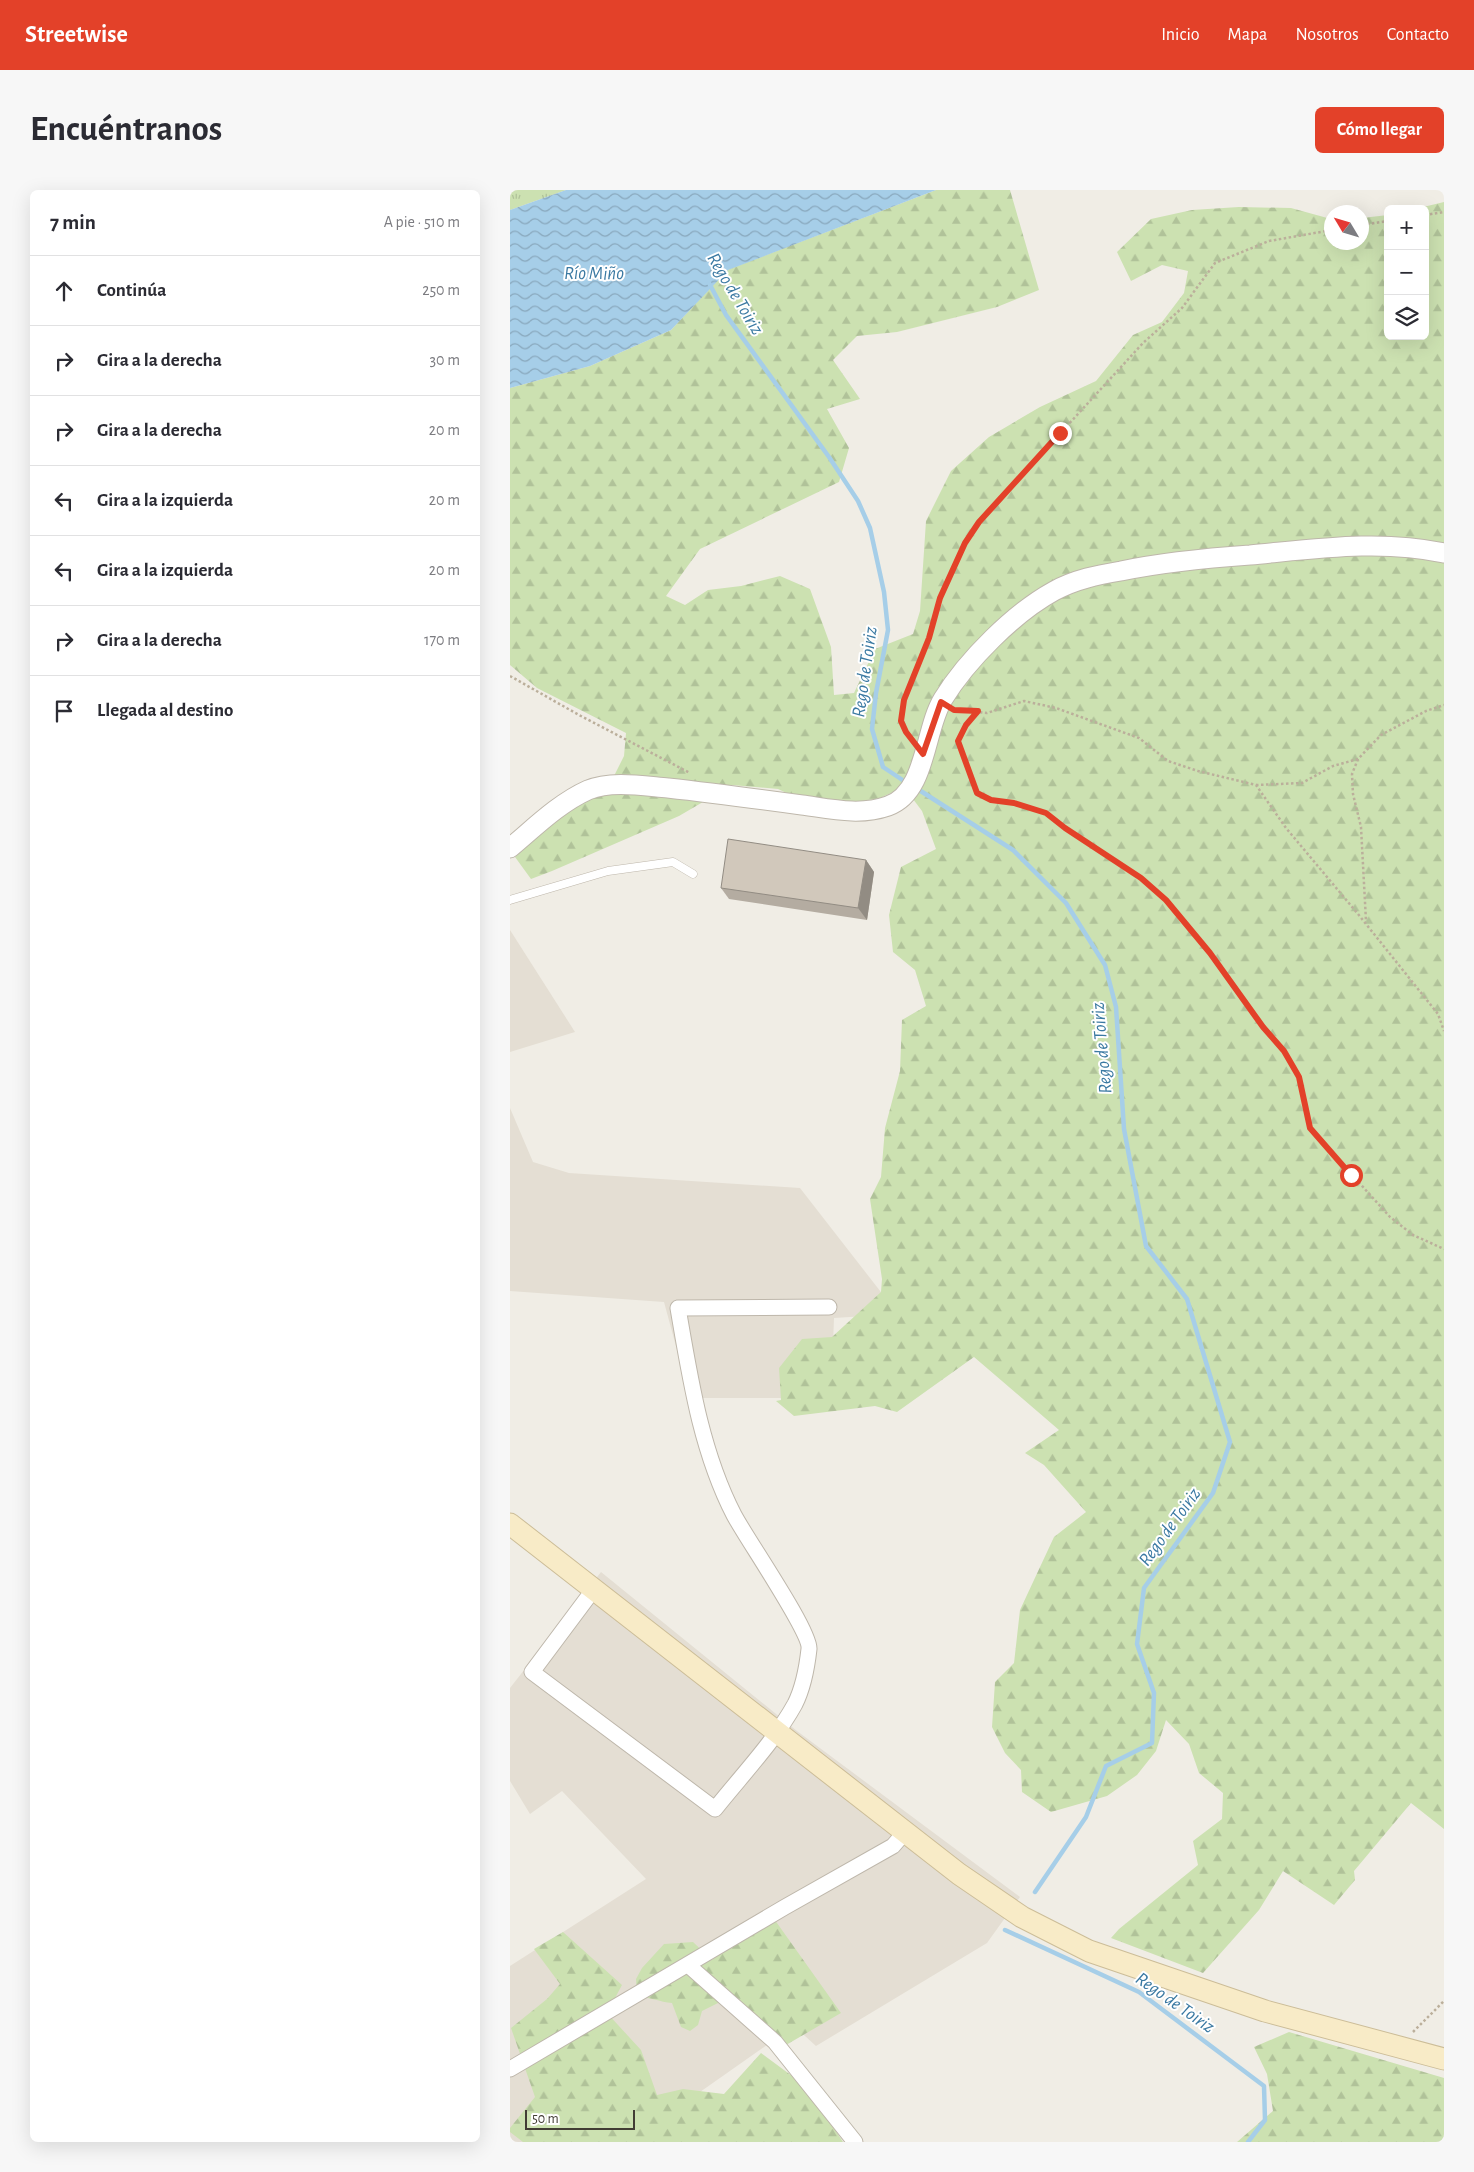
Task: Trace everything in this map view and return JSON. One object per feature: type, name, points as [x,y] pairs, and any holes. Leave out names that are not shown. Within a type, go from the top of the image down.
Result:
[{"type":"main road","points":[[510,1524],[959,1874],[1022,1916],[1089,1950],[1265,2010],[1444,2060]]},
{"type":"street","points":[[510,848],[555,810],[589,789],[624,784],[715,793],[853,812],[884,807],[896,802],[912,785],[922,761],[941,702],[958,676],[985,645],[1025,611],[1053,591],[1081,579],[1167,562],[1361,545],[1417,548],[1444,553]]},
{"type":"street","points":[[594,1589],[532,1672],[715,1809],[776,1732],[796,1702],[810,1647],[802,1625],[734,1514],[713,1466],[690,1382],[678,1308],[829,1307]]},
{"type":"street","points":[[510,2069],[893,1846],[905,1832]]},
{"type":"street","points":[[688,1965],[774,2042],[855,2142]]},
{"type":"lane","points":[[510,900],[608,871],[673,862],[693,874]]},
{"type":"path","points":[[1429,214],[1444,212]]},
{"type":"path","points":[[1369,224],[1384,222]]},
{"type":"path","points":[[922,761],[901,721],[904,700],[929,638],[940,598],[965,543],[979,522],[1144,343],[1182,308],[1215,263],[1269,241],[1324,231]]},
{"type":"path","points":[[510,676],[579,715],[691,773]]},
{"type":"path","points":[[941,702],[954,710],[987,712],[1024,702],[1056,708],[1139,738],[1168,761],[1198,771],[1256,784],[1302,783],[1333,766],[1358,758]]},
{"type":"path","points":[[1366,923],[1360,827],[1353,794],[1352,774],[1358,758],[1380,735],[1426,711],[1444,705]]},
{"type":"path","points":[[978,711],[966,725],[958,741],[977,793],[991,800],[1014,803],[1046,813],[1065,828],[1141,878],[1166,900],[1210,953],[1263,1027],[1284,1051],[1299,1077],[1310,1128],[1390,1217],[1413,1234],[1444,1249]]},
{"type":"path","points":[[1256,784],[1286,828],[1366,923],[1438,1014],[1444,1031]]},
{"type":"path","points":[[1398,2047],[1444,2001]]},
{"type":"shaded area","points":[[510,930],[575,1032],[510,1052]]},
{"type":"shaded area","points":[[510,1108],[533,1162],[569,1173],[800,1188],[898,1314],[834,1318],[831,1398],[690,1398],[664,1302],[510,1291]]},
{"type":"shaded area","points":[[601,1572],[797,1731],[1020,1897],[987,1943],[816,2046],[794,2026],[663,2118],[564,2142],[510,2142],[510,1966],[646,1879],[562,1791],[530,1814],[510,1781],[510,1688]]},
{"type":"green space","points":[[510,190],[566,190],[510,210]]},
{"type":"green space","points":[[936,190],[1010,190],[1039,290],[997,307],[897,332],[857,336],[833,360],[860,399],[827,409],[849,448],[839,482],[700,549],[666,596],[685,605],[708,590],[741,586],[780,576],[810,589],[831,647],[834,695],[854,693],[875,649],[913,634],[920,611],[926,521],[951,471],[989,437],[1040,407],[1096,381],[1133,335],[1162,322],[1184,293],[1188,271],[1162,265],[1131,281],[1117,252],[1151,219],[1192,210],[1239,207],[1291,208],[1324,217],[1324,250],[1369,250],[1369,217],[1384,215],[1384,340],[1429,340],[1429,206],[1444,202],[1444,1829],[1411,1803],[1354,1871],[1355,1880],[1334,1905],[1283,1871],[1259,1910],[1203,1973],[1111,1938],[1119,1929],[1198,1865],[1193,1841],[1222,1819],[1223,1793],[1199,1773],[1189,1744],[1166,1720],[1156,1751],[1137,1775],[1107,1796],[1051,1812],[1022,1792],[1021,1770],[1005,1753],[992,1727],[995,1682],[1014,1663],[1020,1610],[1054,1537],[1086,1512],[1044,1465],[1025,1453],[1059,1430],[974,1357],[897,1412],[875,1406],[794,1416],[776,1401],[781,1400],[779,1368],[802,1339],[832,1337],[881,1292],[882,1279],[870,1199],[881,1177],[885,1128],[900,1071],[902,1020],[926,1006],[915,970],[893,952],[889,915],[901,867],[936,849],[922,811],[904,787],[880,798],[839,807],[806,802],[778,789],[732,785],[679,816],[531,879],[515,857],[549,823],[610,784],[624,756],[626,733],[537,688],[510,665],[510,388],[590,366],[671,330],[727,270]]},
{"type":"green space","points":[[772,1916],[841,2013],[786,2045],[726,1999],[702,2011],[698,2025],[690,2031],[681,2027],[672,2003],[637,1996],[636,1979],[642,1968],[664,1944],[693,1942],[712,1960]]},
{"type":"green space","points":[[563,1932],[622,1985],[607,2013],[641,2050],[657,2095],[683,2089],[724,2094],[761,2053],[807,2087],[843,2142],[523,2142],[510,2132],[510,2128],[535,2097],[511,2028],[547,1999],[560,1984],[534,1949]]},
{"type":"green space","points":[[1289,2032],[1444,2078],[1444,2142],[1237,2142],[1273,2111],[1267,2074],[1254,2047]]},
{"type":"water","name":"Río Miño","points":[[566,190],[936,190],[728,270],[671,330],[590,366],[510,388],[510,210]]},
{"type":"building","points":[[728,839],[866,860],[858,908],[721,888]]},
{"type":"waterway","name":"Rego de Toiriz","points":[[709,283],[726,315],[829,457],[858,501],[870,528],[884,592],[888,630],[876,693],[872,729],[883,767],[907,783]]},
{"type":"waterway","name":"Rego de Toiriz","points":[[916,788],[1013,850],[1066,903],[1105,965],[1116,1007],[1124,1129],[1146,1246],[1187,1299],[1230,1442],[1213,1493],[1144,1588],[1137,1644],[1154,1693],[1152,1743],[1106,1766],[1086,1817],[1035,1892]]},
{"type":"waterway","name":"Rego de Toiriz","points":[[1005,1930],[1139,1992],[1264,2086],[1265,2120],[1248,2142]]},
{"type":"route","points":[[1060,433],[979,522],[965,543],[940,598],[929,638],[904,700],[901,721],[906,732],[923,754],[941,702],[954,710],[978,711],[966,725],[958,741],[977,793],[991,800],[1014,803],[1046,813],[1065,828],[1141,878],[1166,900],[1210,953],[1263,1027],[1284,1051],[1299,1077],[1310,1128],[1351,1175]]}]
